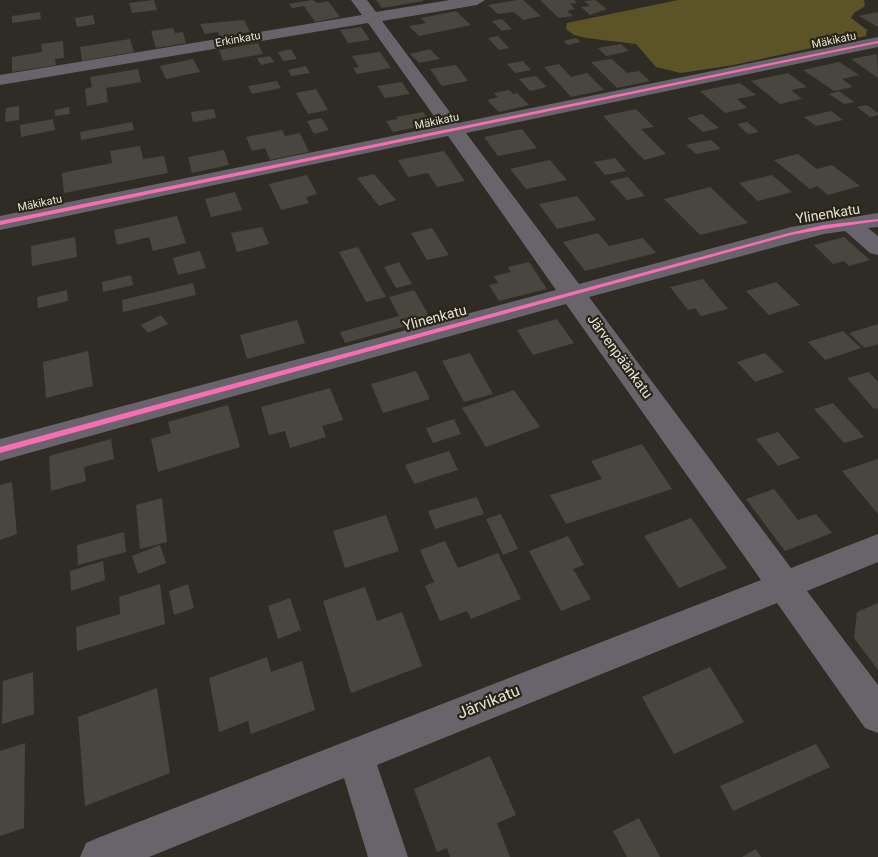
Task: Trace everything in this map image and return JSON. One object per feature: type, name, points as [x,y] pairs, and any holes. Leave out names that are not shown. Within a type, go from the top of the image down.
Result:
[{"type":"street","name":"Erkinkatu","points":[[0,80],[366,9],[477,0]]},
{"type":"street","name":"Järvenpäänkatu","points":[[366,9],[878,715]]},
{"type":"street","name":"Mäkikatu","points":[[0,223],[452,128],[878,42]]},
{"type":"street","name":"Ylinenkatu","points":[[0,450],[574,295],[791,234],[878,220]]},
{"type":"street","points":[[850,224],[878,248]]},
{"type":"street","name":"Järvikatu","points":[[100,857],[878,548]]},
{"type":"street","points":[[356,756],[388,857]]},
{"type":"shaded area","points":[[678,0],[864,0],[865,6],[854,13],[851,18],[867,30],[866,36],[734,65],[681,73],[656,67],[636,44],[586,38],[574,35],[566,29],[567,23]]},
{"type":"building","points":[[154,0],[157,10],[132,13],[129,3]]},
{"type":"building","points":[[312,0],[318,3],[328,1],[340,17],[315,22],[304,6],[292,8],[289,4]]},
{"type":"building","points":[[376,0],[423,0],[423,1],[382,8]]},
{"type":"building","points":[[523,0],[541,16],[523,20],[514,12],[498,14],[488,5]]},
{"type":"building","points":[[540,0],[574,0],[577,3],[570,4],[575,9],[567,11],[573,16],[559,18]]},
{"type":"building","points":[[595,0],[607,9],[590,15],[581,7],[590,6],[584,1]]},
{"type":"building","points":[[456,11],[471,25],[419,36],[409,26],[426,23],[421,18]]},
{"type":"building","points":[[40,12],[41,19],[12,23],[12,16]]},
{"type":"building","points":[[878,12],[878,27],[859,16]]},
{"type":"building","points":[[93,15],[95,24],[77,27],[75,18]]},
{"type":"building","points":[[502,19],[512,29],[502,31],[492,21]]},
{"type":"building","points":[[244,20],[250,32],[220,37],[218,32],[205,34],[200,24]]},
{"type":"building","points":[[361,27],[370,40],[348,43],[340,30]]},
{"type":"building","points":[[173,28],[175,33],[183,32],[186,43],[156,48],[151,31]]},
{"type":"building","points":[[498,36],[509,48],[499,50],[488,38]]},
{"type":"building","points":[[576,38],[581,42],[568,45],[563,41]]},
{"type":"building","points":[[130,39],[134,52],[82,61],[80,47]]},
{"type":"building","points":[[63,41],[64,58],[55,59],[56,65],[12,72],[12,57],[42,52],[41,44]]},
{"type":"building","points":[[258,43],[263,54],[223,61],[219,50]]},
{"type":"building","points":[[621,44],[629,51],[606,56],[598,48]]},
{"type":"building","points":[[291,49],[297,59],[283,61],[278,52]]},
{"type":"building","points":[[430,49],[440,59],[419,63],[410,54]]},
{"type":"building","points":[[380,52],[391,68],[357,74],[353,68],[359,67],[352,56]]},
{"type":"building","points":[[877,54],[878,78],[851,59]]},
{"type":"building","points":[[270,56],[274,62],[261,65],[257,58]]},
{"type":"building","points":[[193,59],[200,72],[166,79],[160,66]]},
{"type":"building","points":[[612,59],[627,73],[639,71],[650,81],[617,88],[591,62]]},
{"type":"building","points":[[523,61],[531,70],[515,73],[507,64]]},
{"type":"building","points":[[839,62],[859,75],[842,79],[853,87],[834,91],[803,70]]},
{"type":"building","points":[[559,64],[571,77],[587,73],[604,90],[571,97],[544,67]]},
{"type":"building","points":[[456,65],[468,81],[442,86],[430,69]]},
{"type":"building","points":[[306,66],[310,73],[291,76],[288,70]]},
{"type":"building","points":[[138,69],[141,82],[106,88],[108,102],[87,106],[85,89],[92,87],[90,77]]},
{"type":"building","points":[[788,73],[807,87],[791,90],[802,99],[780,104],[751,81]]},
{"type":"building","points":[[536,76],[547,87],[530,91],[519,79]]},
{"type":"building","points":[[277,81],[281,88],[252,94],[248,86]]},
{"type":"building","points":[[402,82],[410,94],[385,98],[377,86]]},
{"type":"building","points":[[740,83],[756,95],[737,99],[747,108],[725,113],[700,91]]},
{"type":"building","points":[[316,89],[328,110],[308,114],[296,93]]},
{"type":"building","points":[[509,90],[513,94],[517,93],[529,105],[499,112],[487,100],[498,97],[494,93]]},
{"type":"building","points":[[839,91],[854,102],[844,104],[829,94]]},
{"type":"building","points":[[867,105],[878,115],[870,117],[857,107]]},
{"type":"building","points":[[19,106],[19,120],[5,122],[6,108]]},
{"type":"building","points":[[69,107],[70,114],[55,116],[55,110]]},
{"type":"building","points":[[214,109],[216,118],[193,122],[191,112]]},
{"type":"building","points":[[636,109],[654,127],[641,129],[666,154],[644,160],[603,116]]},
{"type":"building","points":[[831,111],[843,120],[816,126],[804,117]]},
{"type":"building","points":[[423,112],[432,124],[393,132],[386,121],[398,119],[396,117]]},
{"type":"building","points":[[702,114],[719,128],[703,132],[687,118]]},
{"type":"building","points":[[321,118],[329,130],[314,134],[307,121]]},
{"type":"building","points":[[53,119],[55,130],[21,137],[20,125]]},
{"type":"building","points":[[132,122],[134,130],[81,140],[80,132]]},
{"type":"building","points":[[747,122],[759,132],[748,134],[737,124]]},
{"type":"building","points":[[522,129],[537,148],[498,156],[484,137]]},
{"type":"building","points":[[282,130],[285,136],[300,133],[309,152],[270,160],[265,148],[252,151],[246,137]]},
{"type":"building","points":[[711,140],[721,149],[696,154],[686,145]]},
{"type":"building","points":[[140,146],[143,159],[164,156],[168,173],[64,193],[62,173],[112,163],[110,151]]},
{"type":"building","points":[[224,150],[229,165],[192,173],[188,157]]},
{"type":"building","points":[[444,151],[465,181],[437,187],[428,173],[408,177],[398,160]]},
{"type":"building","points":[[798,154],[817,169],[832,165],[860,186],[828,195],[817,186],[810,189],[774,160]]},
{"type":"building","points":[[615,158],[626,171],[605,175],[594,162]]},
{"type":"building","points":[[550,160],[567,180],[526,189],[510,169]]},
{"type":"building","points":[[374,174],[396,200],[379,206],[357,178]]},
{"type":"building","points":[[307,175],[317,194],[306,197],[309,203],[281,210],[269,184]]},
{"type":"building","points":[[772,175],[792,192],[758,201],[739,183]]},
{"type":"building","points":[[628,177],[645,196],[627,200],[610,181]]},
{"type":"building","points":[[710,187],[748,223],[700,235],[664,199]]},
{"type":"building","points":[[235,192],[242,210],[211,217],[205,199]]},
{"type":"building","points":[[577,196],[596,220],[557,229],[539,204]]},
{"type":"building","points":[[177,216],[186,243],[153,251],[149,237],[117,245],[114,230]]},
{"type":"building","points":[[262,227],[269,244],[237,252],[231,233]]},
{"type":"building","points":[[432,228],[449,255],[427,260],[411,233]]},
{"type":"building","points":[[598,233],[609,246],[643,238],[656,253],[585,271],[563,242]]},
{"type":"building","points":[[75,237],[77,257],[32,266],[31,246]]},
{"type":"building","points":[[844,237],[870,260],[849,266],[844,261],[833,264],[814,245]]},
{"type":"building","points":[[358,247],[386,297],[366,302],[339,252]]},
{"type":"building","points":[[200,251],[206,268],[178,275],[173,258]]},
{"type":"building","points":[[399,262],[412,284],[396,288],[384,267]]},
{"type":"building","points":[[529,262],[547,289],[499,301],[489,285],[498,283],[494,276],[511,272],[508,267]]},
{"type":"building","points":[[131,275],[133,285],[103,292],[102,282]]},
{"type":"building","points":[[703,279],[728,309],[701,316],[695,308],[688,310],[670,287]]},
{"type":"building","points":[[776,282],[800,305],[769,315],[746,291]]},
{"type":"building","points":[[193,283],[196,295],[123,312],[122,300]]},
{"type":"building","points":[[67,290],[68,301],[38,308],[37,297]]},
{"type":"building","points":[[414,290],[431,319],[345,343],[340,332],[399,316],[389,297]]},
{"type":"building","points":[[161,315],[168,324],[148,333],[141,325]]},
{"type":"building","points":[[557,319],[574,343],[533,355],[517,330]]},
{"type":"building","points":[[297,320],[305,343],[247,359],[240,335]]},
{"type":"building","points":[[878,324],[878,344],[865,348],[849,333]]},
{"type":"building","points":[[843,331],[861,348],[825,360],[808,342]]},
{"type":"building","points":[[88,351],[93,386],[46,398],[43,362]]},
{"type":"building","points":[[470,353],[493,394],[464,402],[442,361]]},
{"type":"building","points":[[765,353],[784,372],[755,382],[737,362]]},
{"type":"building","points":[[416,371],[430,399],[383,413],[371,384]]},
{"type":"building","points":[[869,372],[878,382],[878,408],[874,409],[847,378]]},
{"type":"building","points":[[330,388],[343,420],[322,426],[326,437],[290,448],[285,431],[269,435],[261,407]]},
{"type":"building","points":[[514,390],[540,427],[486,447],[462,408]]},
{"type":"building","points":[[833,403],[864,437],[844,443],[814,409]]},
{"type":"building","points":[[228,405],[240,447],[158,472],[151,439],[171,433],[168,422]]},
{"type":"building","points":[[454,419],[461,434],[433,443],[426,428]]},
{"type":"building","points":[[778,432],[800,458],[778,466],[756,439]]},
{"type":"building","points":[[111,439],[114,459],[84,467],[86,481],[51,491],[49,456]]},
{"type":"building","points":[[642,444],[672,489],[566,524],[550,495],[602,479],[591,461]]},
{"type":"building","points":[[449,451],[458,470],[414,484],[405,465]]},
{"type":"building","points":[[878,459],[878,514],[842,471]]},
{"type":"building","points":[[12,482],[17,534],[0,540],[0,485]]},
{"type":"building","points":[[774,489],[798,520],[816,514],[832,533],[785,551],[746,499]]},
{"type":"building","points":[[477,497],[484,514],[435,529],[428,511]]},
{"type":"building","points":[[162,498],[167,542],[140,549],[136,505]]},
{"type":"building","points":[[501,514],[518,549],[503,555],[486,519]]},
{"type":"building","points":[[386,515],[399,551],[345,568],[333,531]]},
{"type":"building","points":[[691,518],[727,568],[679,588],[644,536]]},
{"type":"building","points":[[124,532],[126,552],[78,565],[77,545]]},
{"type":"building","points":[[568,536],[584,565],[573,569],[591,599],[561,611],[529,551]]},
{"type":"building","points":[[445,541],[458,568],[498,553],[521,599],[471,619],[467,611],[440,621],[425,586],[434,582],[420,550]]},
{"type":"building","points":[[160,545],[166,563],[138,574],[132,556]]},
{"type":"building","points":[[103,561],[105,580],[71,591],[70,571]]},
{"type":"building","points":[[160,584],[165,624],[77,651],[76,627],[120,614],[119,597]]},
{"type":"building","points":[[188,584],[194,608],[174,615],[169,591]]},
{"type":"building","points":[[365,587],[377,621],[402,612],[422,666],[351,693],[323,601]]},
{"type":"building","points":[[290,598],[301,630],[278,639],[268,606]]},
{"type":"building","points":[[878,603],[878,670],[854,638],[857,612]]},
{"type":"building","points":[[267,657],[271,672],[302,661],[315,710],[251,734],[248,721],[219,732],[209,678]]},
{"type":"building","points":[[710,667],[744,722],[674,754],[642,697]]},
{"type":"building","points":[[33,672],[34,714],[2,724],[3,681]]},
{"type":"building","points":[[157,688],[170,773],[85,806],[78,717]]},
{"type":"building","points":[[25,743],[24,828],[0,836],[0,751]]},
{"type":"building","points":[[816,744],[830,767],[733,811],[720,786]]},
{"type":"building","points":[[490,756],[516,815],[497,823],[510,857],[450,857],[447,848],[437,852],[414,789]]},
{"type":"building","points":[[639,818],[660,857],[627,857],[613,831]]},
{"type":"building","points":[[756,849],[761,857],[742,857]]},
{"type":"cycle path","points":[[0,223],[878,42]]},
{"type":"cycle path","points":[[0,450],[791,234],[824,227],[878,220]]}]
